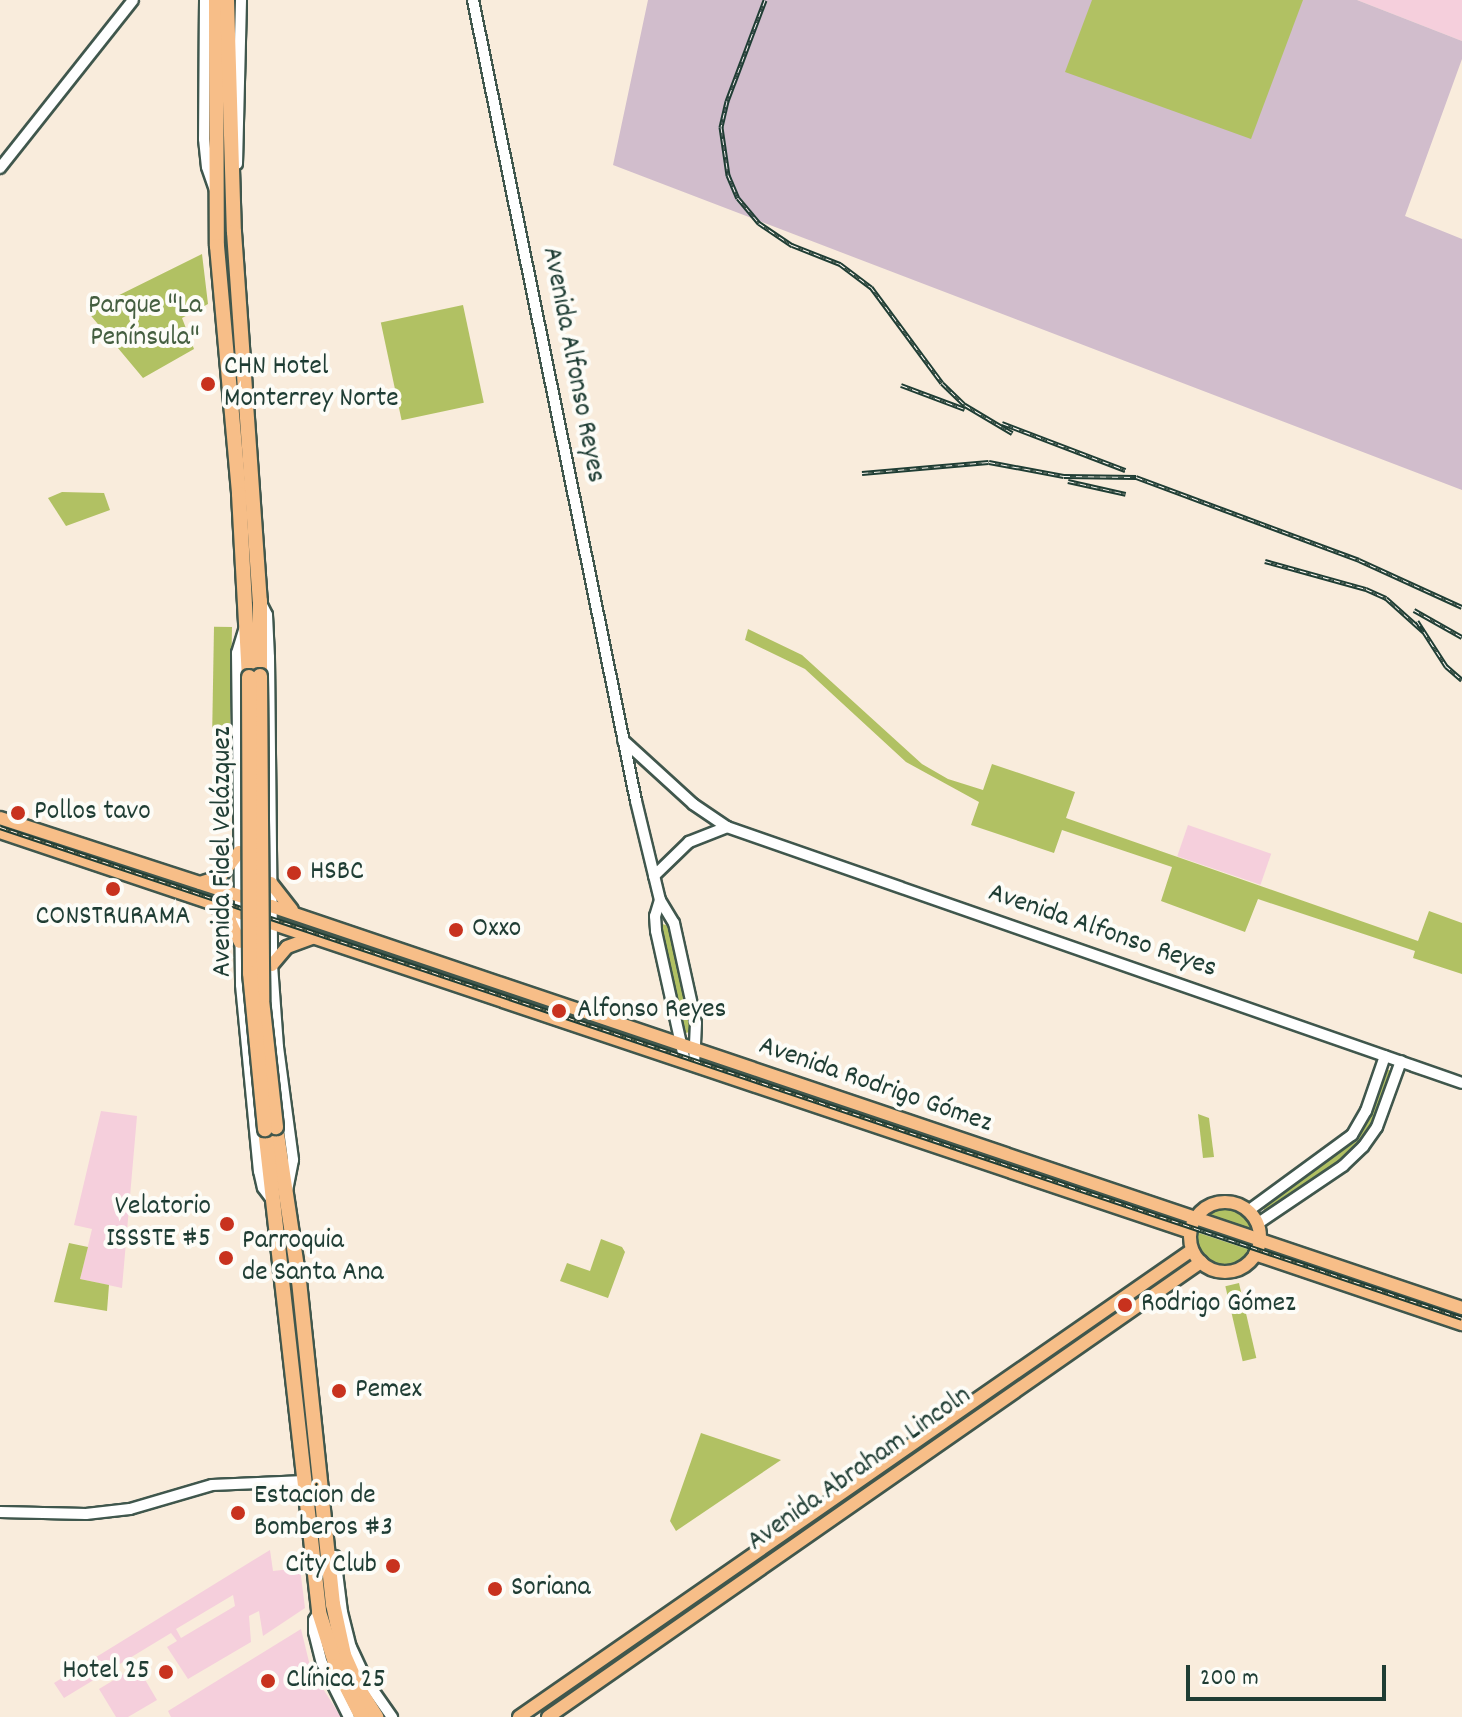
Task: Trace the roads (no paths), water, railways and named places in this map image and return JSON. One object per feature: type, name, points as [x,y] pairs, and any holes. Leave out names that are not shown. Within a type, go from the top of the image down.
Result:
[{"type":"highway","name":"Avenida Fidel Velázquez","points":[[227,0],[224,111],[216,191],[217,246],[237,466],[246,625],[255,676]]},
{"type":"highway","name":"Avenida Fidel Velázquez","points":[[209,3],[232,182],[260,601],[255,676],[262,1000],[272,1200],[319,1612],[355,1694]]},
{"type":"highway","name":"Avenida Fidel Velázquez","points":[[270,1128],[287,1191],[313,1406],[322,1518],[338,1632],[355,1694]]},
{"type":"highway","points":[[355,1694],[362,1717]]},
{"type":"highway","points":[[355,1694],[376,1717]]},
{"type":"main road","name":"Avenida Rodrigo Gómez","points":[[0,818],[271,906],[696,1051],[1192,1226]]},
{"type":"main road","name":"Avenida Rodrigo Gómez","points":[[0,832],[689,1064],[1192,1226],[1259,1241],[1462,1308]]},
{"type":"main road","points":[[199,883],[221,876],[239,852]]},
{"type":"main road","points":[[271,883],[284,904],[301,917]]},
{"type":"main road","points":[[214,904],[230,921],[240,942]]},
{"type":"main road","points":[[272,965],[287,947],[314,937]]},
{"type":"main road","points":[[1232,1202],[1248,1211],[1257,1224],[1259,1241],[1255,1254],[1245,1265],[1231,1271],[1215,1271],[1201,1262],[1192,1250],[1192,1226],[1216,1203],[1232,1202]]},
{"type":"main road","points":[[527,1715],[543,1700],[1192,1250]]},
{"type":"main road","points":[[1255,1254],[1462,1324]]},
{"type":"main road","name":"Avenida Abraham Lincoln","points":[[548,1717],[1201,1262]]},
{"type":"main road","points":[[543,1700],[541,1708],[548,1717]]},
{"type":"street","points":[[0,168],[133,0]]},
{"type":"street","points":[[197,0],[209,3],[204,139],[207,167],[216,191]]},
{"type":"street","points":[[232,182],[240,144],[241,0]]},
{"type":"street","name":"Avenida Alfonso Reyes","points":[[473,0],[623,740],[660,900]]},
{"type":"street","points":[[260,601],[268,622],[272,965],[293,1160],[287,1191]]},
{"type":"street","points":[[246,625],[237,653],[241,985],[259,1171],[263,1188],[272,1200]]},
{"type":"street","name":"Avenida Alfonso Reyes","points":[[623,740],[693,804],[727,827],[1462,1083]]},
{"type":"street","points":[[654,876],[689,842],[727,827]]},
{"type":"street","points":[[239,835],[254,843],[271,845]]},
{"type":"street","points":[[660,900],[655,916],[656,931],[681,1046],[689,1064]]},
{"type":"street","points":[[660,900],[674,923],[696,1023],[696,1051],[689,1064]]},
{"type":"street","points":[[241,985],[252,980],[274,985]]},
{"type":"street","points":[[1248,1211],[1345,1141],[1363,1119],[1385,1056]]},
{"type":"street","points":[[1257,1224],[1343,1166],[1363,1147],[1377,1127],[1401,1061]]},
{"type":"street","points":[[0,1512],[86,1514],[130,1509],[212,1485],[305,1481]]},
{"type":"street","points":[[322,1518],[332,1539],[342,1612],[351,1647],[376,1697],[392,1717]]},
{"type":"street","points":[[319,1612],[314,1620],[314,1632],[322,1663],[349,1717]]},
{"type":"railway","points":[[765,0],[727,101],[721,127],[728,175],[738,198],[759,223],[792,245],[840,264],[871,287],[942,383],[965,405],[1012,433]]},
{"type":"railway","points":[[901,385],[965,409]]},
{"type":"railway","points":[[1002,423],[1125,470]]},
{"type":"railway","points":[[862,473],[989,462],[1064,476],[1136,477],[1359,560],[1462,607]]},
{"type":"railway","points":[[1068,481],[1126,494]]},
{"type":"railway","points":[[1265,561],[1366,589],[1386,598],[1423,631]]},
{"type":"railway","points":[[1414,610],[1462,637]]},
{"type":"railway","points":[[1417,621],[1446,666],[1462,680]]},
{"type":"railway","points":[[0,827],[1462,1318]]},
{"type":"place","name":"CHN Hotel Monterrey Norte","points":[[208,384]]},
{"type":"place","name":"Pollos tavo","points":[[18,813]]},
{"type":"place","name":"HSBC","points":[[294,873]]},
{"type":"place","name":"CONSTRURAMA","points":[[113,889]]},
{"type":"place","name":"Oxxo","points":[[456,930]]},
{"type":"place","name":"Alfonso Reyes","points":[[559,1011]]},
{"type":"place","name":"Velatorio ISSSTE #5","points":[[227,1224]]},
{"type":"place","name":"Parroquia de Santa Ana","points":[[226,1258]]},
{"type":"place","name":"Rodrigo Gómez","points":[[1125,1305]]},
{"type":"place","name":"Pemex","points":[[339,1391]]},
{"type":"place","name":"Estacion de Bomberos #3","points":[[238,1513]]},
{"type":"place","name":"City Club","points":[[393,1566]]},
{"type":"place","name":"Soriana","points":[[495,1589]]},
{"type":"place","name":"Hotel 25","points":[[166,1672]]},
{"type":"place","name":"Clínica 25","points":[[268,1681]]},
{"type":"park label","name":"Parque \"La Península\"","points":[[145,323]]}]
